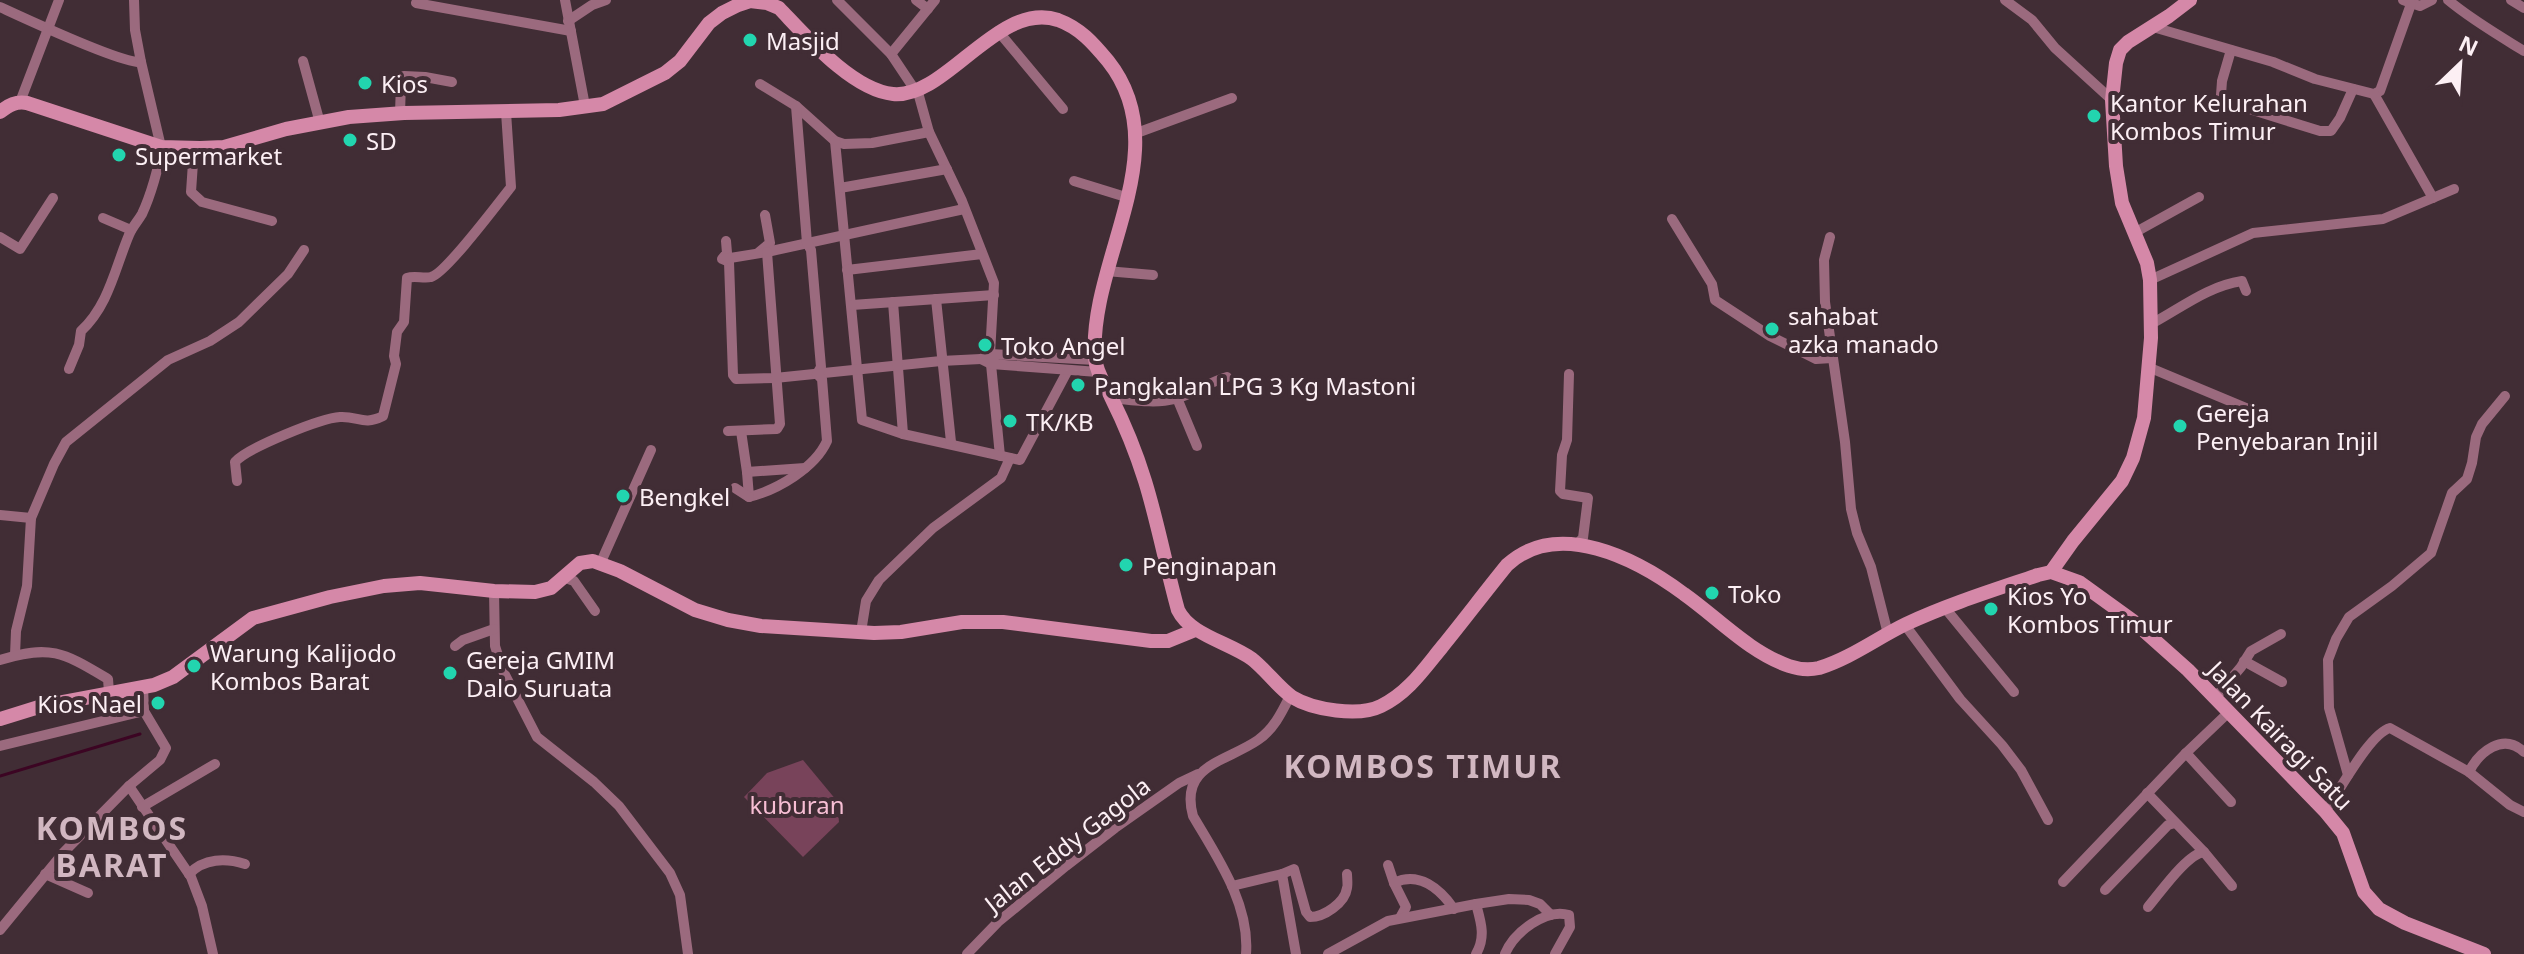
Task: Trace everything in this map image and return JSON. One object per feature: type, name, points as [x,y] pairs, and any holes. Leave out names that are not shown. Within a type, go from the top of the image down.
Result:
[{"type":"street","points":[[20,102],[59,0]]},
{"type":"street","points":[[69,369],[81,331],[89,324],[110,288],[131,230],[144,209],[161,147],[135,30],[134,0]]},
{"type":"street","points":[[565,0],[585,106]]},
{"type":"street","points":[[569,26],[592,5],[606,0]]},
{"type":"street","points":[[837,0],[891,54],[919,96],[929,132],[994,283],[987,359],[1005,457],[1001,478],[933,528],[879,580],[866,601],[861,632]]},
{"type":"street","points":[[891,54],[932,4],[916,0]]},
{"type":"street","points":[[2005,0],[2032,20],[2055,48],[2112,100]]},
{"type":"street","points":[[0,112],[20,102],[51,109],[161,147],[194,148],[224,147],[286,129],[349,117],[559,110],[603,104],[665,73],[680,61],[709,23],[722,13],[750,1],[782,4],[842,69],[865,84],[896,95],[913,90],[948,70],[998,31],[1027,18],[1049,17],[1071,25],[1087,37],[1116,71],[1132,104],[1135,169],[1106,271],[1095,339],[1096,366],[1145,481],[1178,610],[1182,619],[1195,630],[1231,645],[1250,658],[1290,696],[1321,708],[1367,711],[1379,707],[1411,686],[1507,565],[1519,554],[1534,547],[1577,544],[1625,559],[1685,594],[1770,658],[1793,667],[1814,669],[1837,662],[1905,625],[1945,608],[2038,575],[2058,574],[2073,541],[2122,481],[2133,458],[2144,418],[2151,324],[2150,280],[2147,263],[2119,190],[2112,100],[2116,63],[2120,50],[2137,34],[2153,27],[2190,0]]},
{"type":"street","points":[[2153,27],[2273,62],[2315,79],[2374,94],[2380,91],[2407,2],[2420,6],[2432,0]]},
{"type":"street","points":[[2448,0],[2479,21],[2485,29],[2524,51]]},
{"type":"street","points":[[2511,0],[2524,8]]},
{"type":"street","points":[[416,3],[569,26]]},
{"type":"street","points":[[0,7],[135,63],[141,62]]},
{"type":"street","points":[[998,31],[1063,109]]},
{"type":"street","points":[[2231,50],[2222,81],[2221,95],[2227,102],[2320,131],[2331,131],[2353,89]]},
{"type":"street","points":[[303,61],[320,123]]},
{"type":"street","points":[[400,113],[404,76],[452,82]]},
{"type":"street","points":[[760,84],[796,106],[835,141],[844,144],[872,143],[929,132]]},
{"type":"street","points":[[2374,94],[2433,198]]},
{"type":"street","points":[[1134,134],[1232,98]]},
{"type":"street","points":[[796,106],[821,367],[817,374]]},
{"type":"street","points":[[237,481],[235,462],[242,455],[270,441],[338,417],[371,422],[383,416],[396,364],[397,332],[404,322],[407,278],[429,278],[439,273],[511,187],[506,112]]},
{"type":"street","points":[[835,141],[862,420],[903,434],[951,442],[1020,460],[1068,370]]},
{"type":"street","points":[[194,148],[191,192],[202,202],[272,221]]},
{"type":"street","points":[[840,188],[947,169]]},
{"type":"street","points":[[1074,181],[1129,198]]},
{"type":"street","points":[[2150,280],[2253,233],[2383,219],[2454,189]]},
{"type":"street","points":[[2134,233],[2199,197]]},
{"type":"street","points":[[0,237],[20,249],[53,198]]},
{"type":"street","points":[[722,259],[763,253],[964,209]]},
{"type":"street","points":[[728,431],[780,427],[763,253],[770,243],[765,215]]},
{"type":"street","points":[[103,218],[131,230]]},
{"type":"street","points":[[1672,219],[1712,284],[1715,300],[1770,336],[1816,359],[1832,358]]},
{"type":"street","points":[[1830,237],[1824,275],[1854,521],[1871,567],[1888,634]]},
{"type":"street","points":[[722,259],[727,253],[726,241]]},
{"type":"street","points":[[15,655],[16,631],[27,586],[31,518],[54,464],[70,439],[168,360],[210,341],[239,322],[288,274],[304,250]]},
{"type":"street","points":[[847,270],[982,254]]},
{"type":"street","points":[[722,259],[729,262],[733,375],[740,379],[941,361],[1037,356],[1096,366]]},
{"type":"street","points":[[1106,271],[1153,275]]},
{"type":"street","points":[[2151,324],[2185,303],[2222,286],[2242,281],[2246,291]]},
{"type":"street","points":[[852,305],[994,295]]},
{"type":"street","points":[[936,299],[951,442]]},
{"type":"street","points":[[893,302],[903,434]]},
{"type":"street","points":[[1037,356],[1039,368]]},
{"type":"street","points":[[987,359],[1068,370],[1096,366]]},
{"type":"street","points":[[2148,367],[2251,410]]},
{"type":"street","points":[[749,497],[786,482],[805,468],[827,441],[822,379],[817,374]]},
{"type":"street","points":[[1569,374],[1567,440],[1562,455],[1560,491],[1588,498],[1583,538],[1577,544]]},
{"type":"street","points":[[1112,398],[1162,402],[1227,377]]},
{"type":"street","points":[[2348,775],[2329,708],[2328,660],[2336,639],[2349,617],[2431,553],[2452,493],[2467,479],[2482,424],[2505,396]]},
{"type":"street","points":[[1177,398],[1197,446]]},
{"type":"street","points":[[741,431],[749,497]]},
{"type":"street","points":[[601,562],[651,450]]},
{"type":"street","points":[[747,472],[805,468]]},
{"type":"street","points":[[735,488],[749,497]]},
{"type":"street","points":[[0,515],[31,518]]},
{"type":"street","points":[[0,719],[42,706],[143,687],[173,677],[253,618],[330,597],[384,586],[420,583],[535,592],[551,588],[580,563],[601,562],[695,610],[761,626],[901,632],[962,622],[991,622],[1151,641],[1168,641],[1195,630]]},
{"type":"street","name":"Jalan Kairagi Satu","points":[[2058,574],[2098,594],[2175,657],[2325,811],[2347,840],[2364,892],[2379,909],[2405,923],[2484,954]]},
{"type":"street","points":[[563,577],[574,581],[595,611]]},
{"type":"street","points":[[494,591],[495,646],[503,671],[537,737],[619,806],[670,873],[680,895],[688,954]]},
{"type":"street","points":[[1945,608],[2014,692]]},
{"type":"street","points":[[1905,625],[1960,699],[2021,770],[2048,820]]},
{"type":"street","points":[[455,646],[494,629]]},
{"type":"street","points":[[2215,698],[2257,645],[2281,634]]},
{"type":"street","points":[[0,660],[32,651],[57,652],[108,679],[109,692]]},
{"type":"street","points":[[2244,661],[2282,682]]},
{"type":"street","points":[[0,930],[45,874],[129,786],[160,760],[166,748],[144,711],[143,687]]},
{"type":"street","name":"Jalan Eddy Gagola","points":[[967,954],[998,922],[1115,828],[1179,783],[1258,740],[1279,718],[1290,696]]},
{"type":"street","points":[[0,746],[144,711]]},
{"type":"street","points":[[2063,882],[2229,712]]},
{"type":"street","points":[[2325,811],[2372,741],[2382,730],[2390,728],[2469,772],[2510,805],[2524,812]]},
{"type":"street","points":[[2469,772],[2481,754],[2491,746],[2513,745],[2524,752]]},
{"type":"street","points":[[2186,753],[2231,802]]},
{"type":"street","points":[[142,807],[215,764]]},
{"type":"street","points":[[1198,774],[1191,792],[1193,816],[1232,886],[1244,926],[1246,954]]},
{"type":"street","points":[[129,786],[189,874],[202,906],[213,954]]},
{"type":"street","points":[[2147,793],[2232,886]]},
{"type":"street","points":[[2105,890],[2168,825],[2175,823]]},
{"type":"street","points":[[2148,907],[2197,853],[2204,852]]},
{"type":"street","points":[[189,874],[210,861],[232,860],[245,864]]},
{"type":"street","points":[[1388,865],[1406,907],[1400,918]]},
{"type":"street","points":[[1232,886],[1294,869],[1306,912],[1310,917],[1316,917],[1343,899],[1347,892],[1347,874]]},
{"type":"street","points":[[45,874],[88,893]]},
{"type":"street","points":[[1282,874],[1296,954]]},
{"type":"street","points":[[1394,883],[1416,879],[1443,894],[1454,909]]},
{"type":"street","points":[[1328,954],[1372,928],[1400,918],[1476,904],[1509,899],[1529,900],[1540,904],[1551,915]]},
{"type":"street","points":[[1476,904],[1483,931],[1476,954]]},
{"type":"street","points":[[1505,954],[1516,936],[1551,915],[1565,913],[1571,920],[1570,927],[1555,954]]},
{"type":"green space","name":"kuburan","points":[[803,760],[837,801],[839,822],[803,857],[744,797],[767,773]]},
{"type":"waterway","points":[[0,776],[140,734]]},
{"type":"place","name":"Masjid","points":[[750,40]]},
{"type":"place","name":"Kios","points":[[365,83]]},
{"type":"place","name":"Kantor Kelurahan Kombos Timur","points":[[2094,116]]},
{"type":"place","name":"SD","points":[[350,140]]},
{"type":"place","name":"Supermarket","points":[[119,155]]},
{"type":"place","name":"sahabat azka manado","points":[[1772,329]]},
{"type":"place","name":"Toko Angel","points":[[985,345]]},
{"type":"place","name":"Pangkalan LPG 3 Kg Mastoni","points":[[1078,385]]},
{"type":"place","name":"TK/KB","points":[[1010,421]]},
{"type":"place","name":"Gereja Penyebaran Injil","points":[[2180,426]]},
{"type":"place","name":"Bengkel","points":[[623,496]]},
{"type":"place","name":"Penginapan","points":[[1126,565]]},
{"type":"place","name":"Toko","points":[[1712,593]]},
{"type":"place","name":"Kios Yo Kombos Timur","points":[[1991,609]]},
{"type":"place","name":"Warung Kalijodo Kombos Barat","points":[[194,666]]},
{"type":"place","name":"Gereja GMIM Dalo Suruata","points":[[450,673]]},
{"type":"place","name":"Kios Nael","points":[[158,703]]},
{"type":"district","name":"KOMBOS TIMUR","points":[[1423,765]]},
{"type":"district","name":"KOMBOS BARAT","points":[[112,846]]}]
